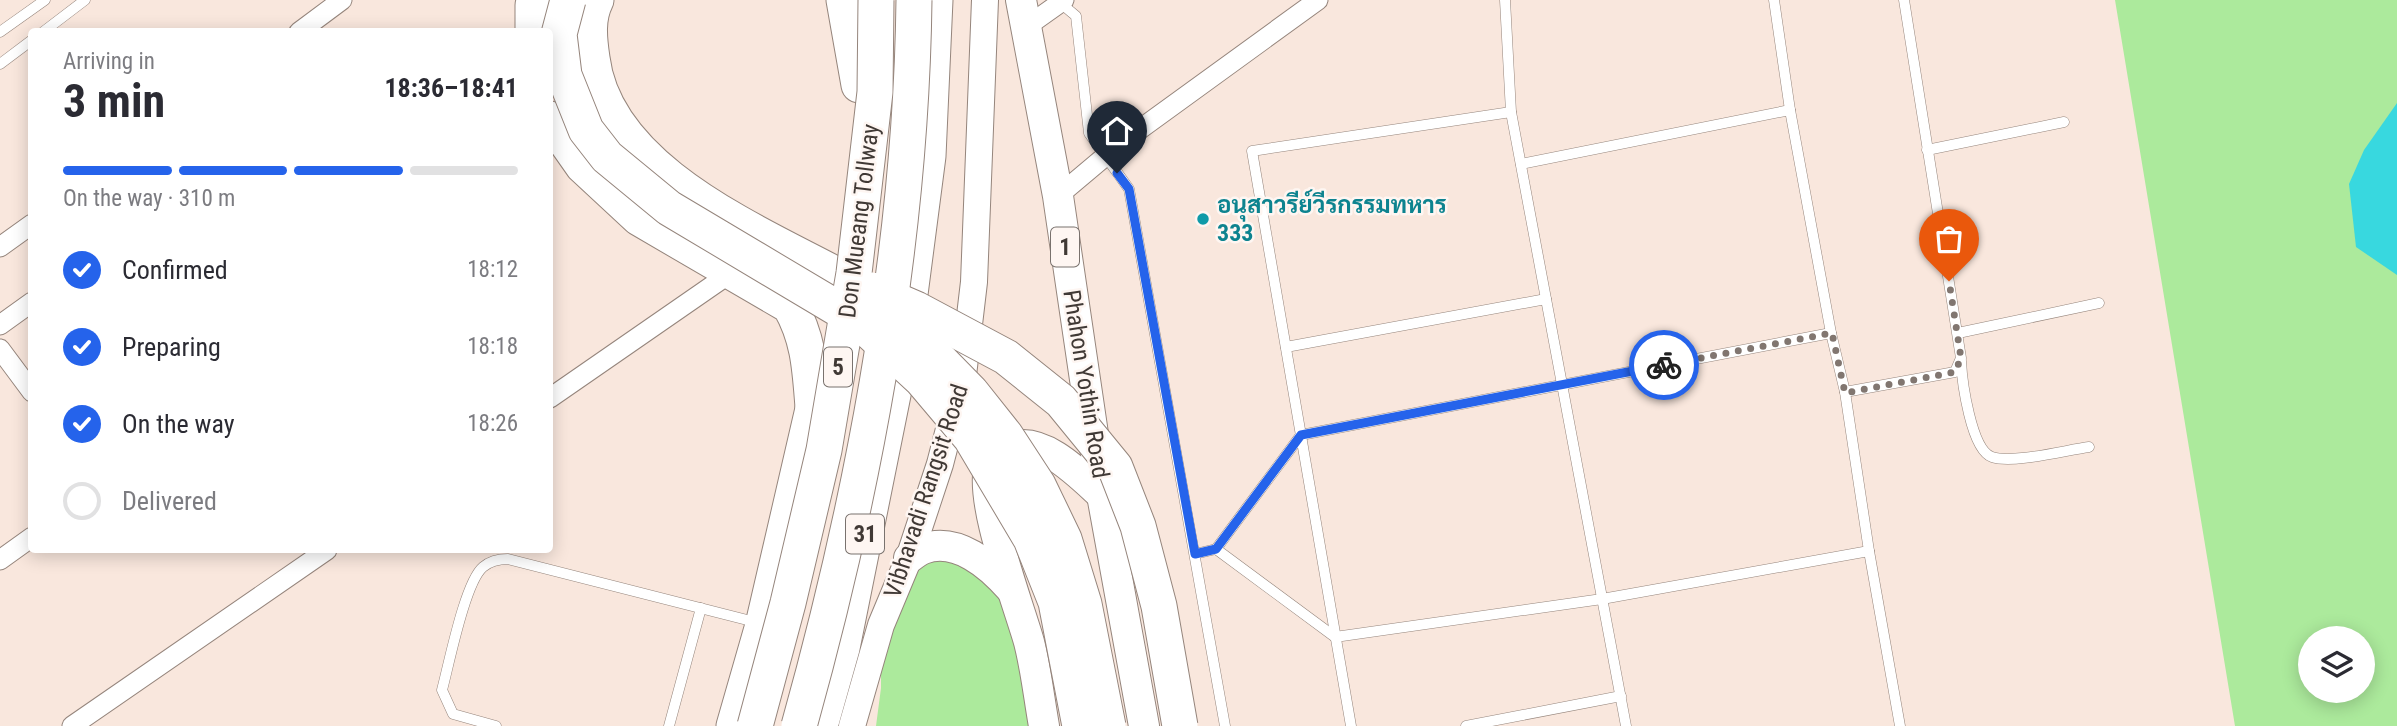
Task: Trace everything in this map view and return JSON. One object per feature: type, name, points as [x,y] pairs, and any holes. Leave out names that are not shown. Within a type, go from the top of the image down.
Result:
[{"type":"highway","points":[[533,28],[535,0]]},
{"type":"highway","points":[[568,0],[559,34],[564,75],[586,130],[607,157],[669,208],[858,320],[922,380],[971,438],[1031,539],[1056,602],[1080,726]]},
{"type":"highway","points":[[596,0],[592,9],[589,34],[594,73],[608,110],[631,141],[686,190],[750,229],[834,273],[916,309],[1006,357],[1061,401],[1115,467],[1138,526],[1159,606],[1180,726]]},
{"type":"highway","points":[[844,0],[859,85]]},
{"type":"highway","points":[[734,726],[763,625],[813,414],[837,290],[859,85],[864,0]]},
{"type":"highway","name":"Don Mueang Tollway","points":[[755,726],[788,603],[824,450],[854,273],[875,92],[876,0]]},
{"type":"highway","name":"Don Mueang Tollway","points":[[799,726],[828,620],[887,329],[905,170],[914,0]]},
{"type":"highway","name":"Vibhavadi Rangsit Road","points":[[820,726],[842,648],[904,340],[928,156],[935,0]]},
{"type":"highway","points":[[553,123],[583,166],[639,219],[790,306],[801,325],[807,347],[813,414]]},
{"type":"highway","points":[[834,273],[933,353],[971,392],[1006,436],[1038,485],[1064,539],[1084,604],[1108,726]]},
{"type":"main road","name":"Vibhavadi Rangsit Road","points":[[852,726],[881,625],[909,558],[940,464],[963,375],[974,282],[985,0]]},
{"type":"main road","name":"Phahon Yothin Road","points":[[1024,13],[1058,196],[1102,495],[1144,726]]},
{"type":"main road","points":[[1044,726],[1030,645],[999,546],[987,487],[989,464],[998,453],[1016,446],[1032,446],[1073,468],[1102,495]]},
{"type":"main road","points":[[909,558],[924,548],[942,547],[962,551],[983,561],[1016,595]]},
{"type":"street","points":[[304,28],[342,0]]},
{"type":"street","points":[[1058,196],[1105,156],[1318,0]]},
{"type":"street","points":[[1024,13],[1061,1]]},
{"type":"street","points":[[0,247],[28,227]]},
{"type":"street","points":[[553,396],[732,272]]},
{"type":"street","points":[[0,325],[28,305]]},
{"type":"street","points":[[0,349],[28,387]]},
{"type":"street","points":[[2,554],[28,539]]},
{"type":"street","points":[[72,726],[323,553]]},
{"type":"lane","points":[[0,32],[45,0]]},
{"type":"lane","points":[[48,28],[85,0]]},
{"type":"lane","points":[[1505,0],[1511,112],[1626,726]]},
{"type":"lane","points":[[1774,0],[1790,110],[1845,393],[1900,726]]},
{"type":"lane","points":[[1903,0],[1958,333],[1962,392],[1981,448],[1990,457],[2009,459],[2089,447]]},
{"type":"lane","points":[[1061,1],[1076,16],[1089,133],[1129,189],[1225,726]]},
{"type":"lane","points":[[0,64],[28,43]]},
{"type":"lane","points":[[1521,164],[1790,110]]},
{"type":"lane","points":[[1350,726],[1252,151],[1511,112]]},
{"type":"lane","points":[[1927,150],[2064,122]]},
{"type":"lane","points":[[1286,347],[1546,299]]},
{"type":"lane","points":[[1958,333],[2099,303]]},
{"type":"lane","points":[[1195,554],[1216,549],[1301,435],[1832,333]]},
{"type":"lane","points":[[1845,393],[1955,372],[1961,358]]},
{"type":"lane","points":[[1216,549],[1335,637],[1602,599],[1869,551]]},
{"type":"lane","points":[[496,726],[453,714],[442,690],[472,583],[483,567],[496,560],[508,559],[763,625]]},
{"type":"lane","points":[[669,726],[701,608]]},
{"type":"lane","points":[[1466,726],[1621,696]]},
{"type":"green space","points":[[2115,0],[2397,0],[2397,726],[2235,726]]},
{"type":"green space","points":[[929,553],[983,561],[1015,607],[1039,726],[876,726],[881,688],[881,625]]},
{"type":"water","points":[[2397,103],[2397,275],[2356,247],[2349,184],[2364,150]]},
{"type":"way so far","points":[[1664,365],[1832,333],[1845,393],[1955,372],[1961,358],[1949,281]]},
{"type":"place","name":"อนุสาวรีย์วีรกรรมทหาร 333","points":[[1203,219]]},
{"type":"route","points":[[1117,173],[1129,189],[1195,554],[1216,549],[1301,435],[1664,365]]}]
